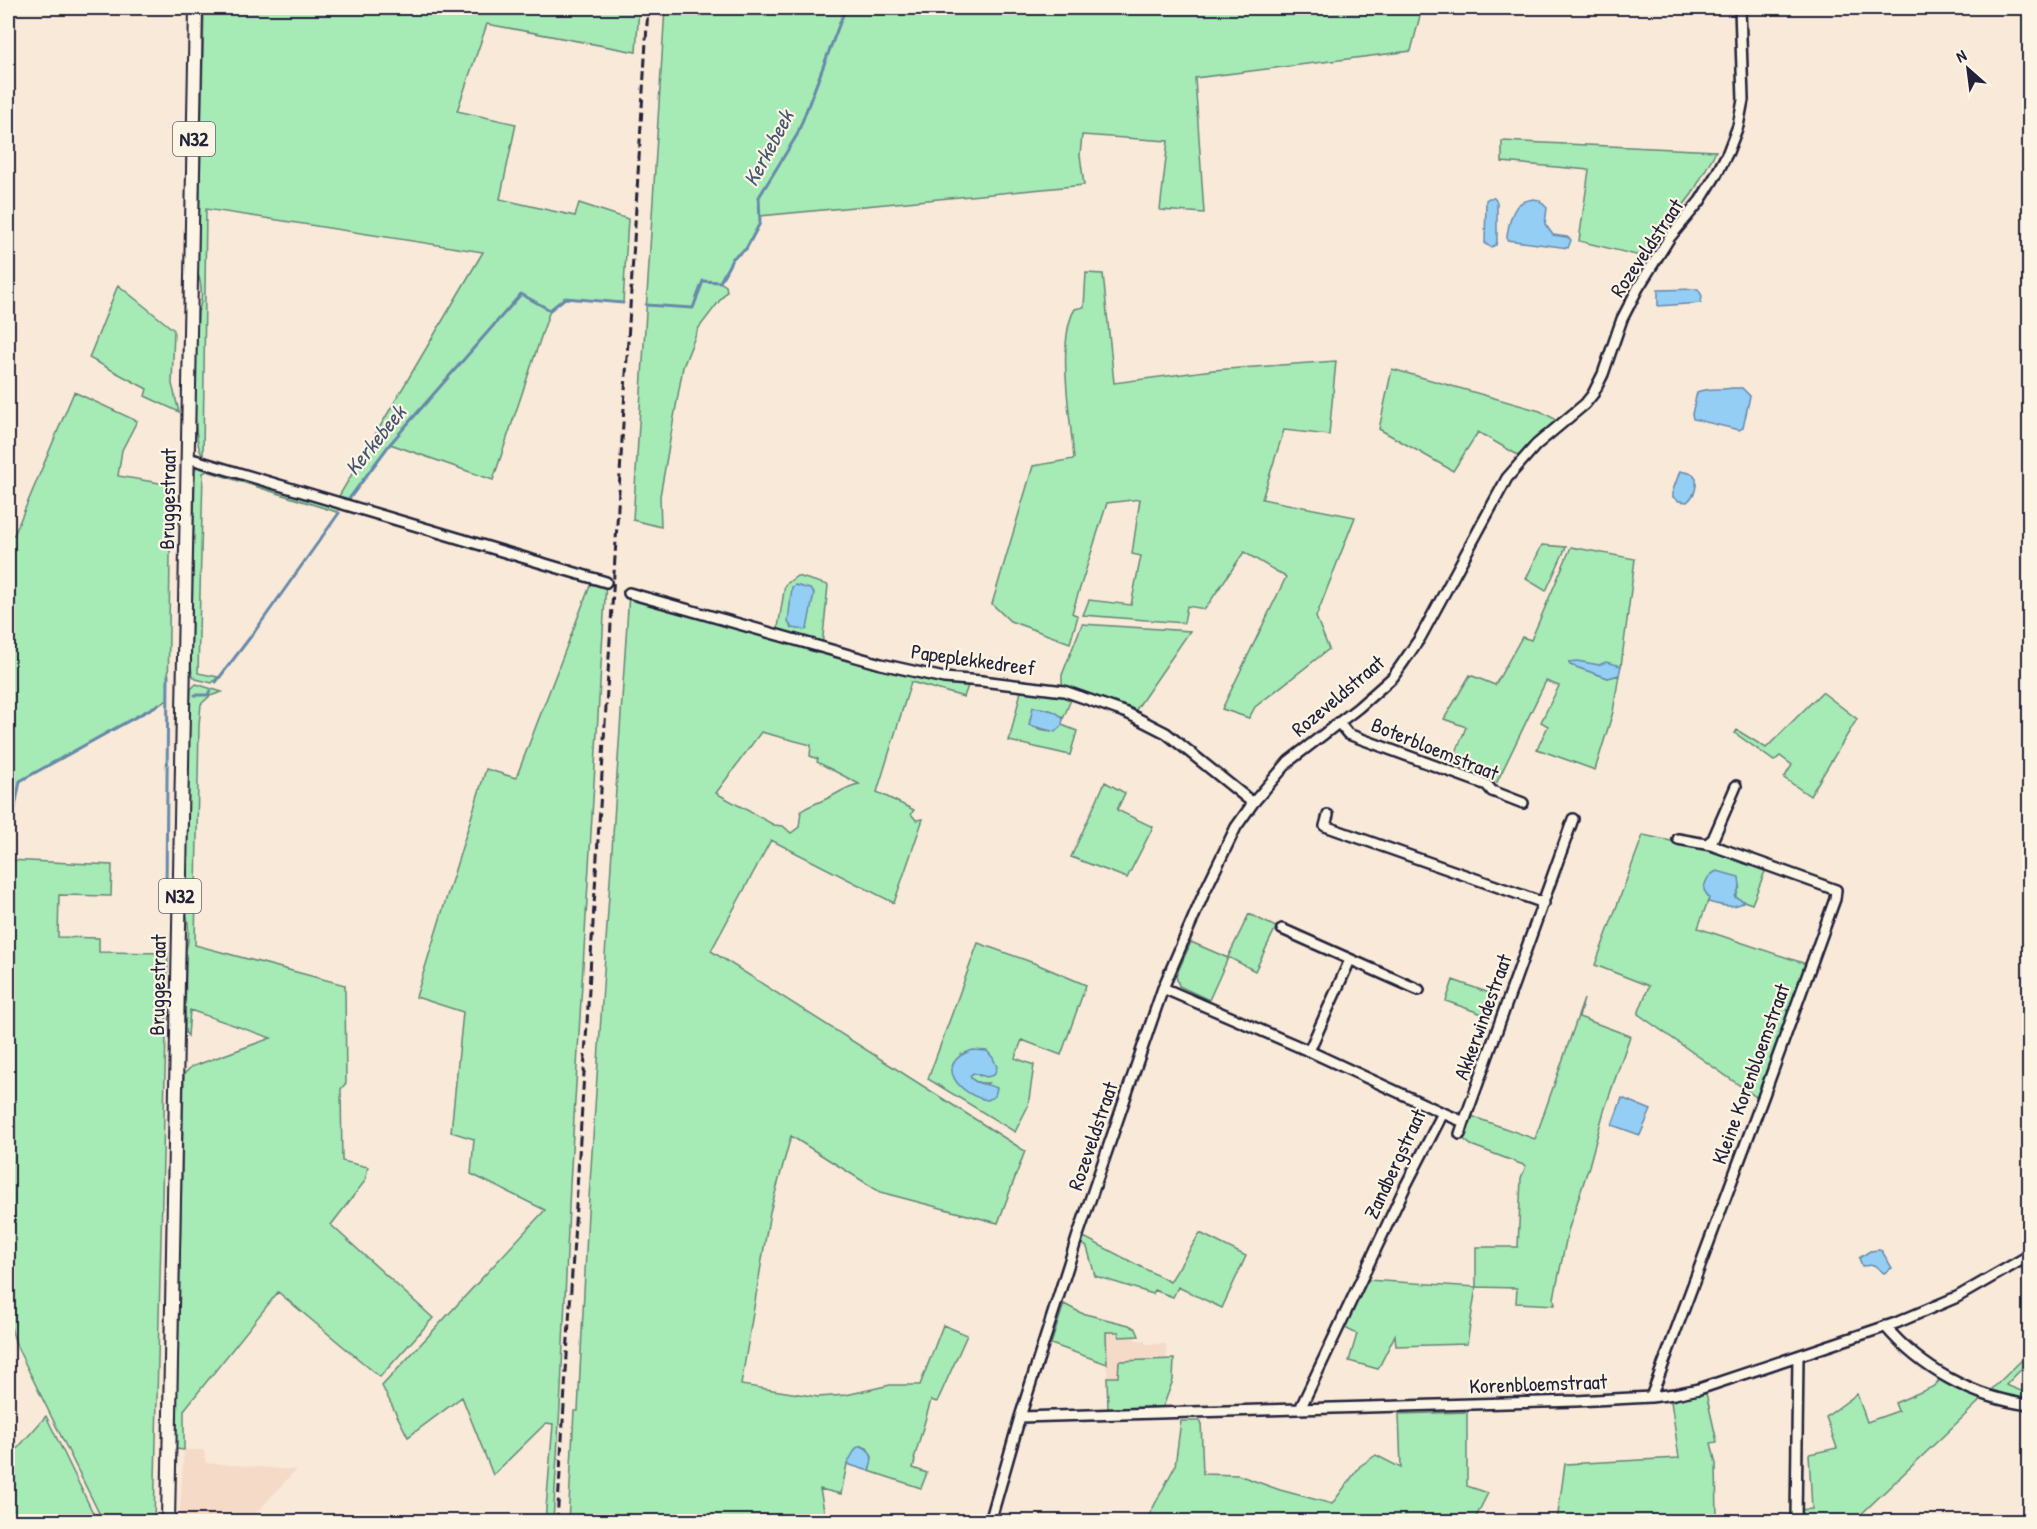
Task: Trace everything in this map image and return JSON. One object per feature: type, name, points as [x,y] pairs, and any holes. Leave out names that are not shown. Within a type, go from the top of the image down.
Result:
[{"type":"main road","name":"Bruggestraat","points":[[168,1521],[196,8]]},
{"type":"street","name":"Rozeveldstraat","points":[[990,1521],[1077,1238],[1163,988],[1204,893],[1236,827],[1252,803],[1289,761],[1382,688],[1402,664],[1420,638],[1498,494],[1519,463],[1585,404],[1593,394],[1603,374],[1622,319],[1638,288],[1670,237],[1700,201],[1728,152],[1738,126],[1743,100],[1740,8]]},
{"type":"street","points":[[188,458],[606,582]]},
{"type":"street","name":"Papeplekkedreef","points":[[630,593],[871,661],[944,678],[1064,691],[1127,713],[1158,728],[1252,803]]},
{"type":"street","name":"Boterbloemstraat","points":[[1339,723],[1348,734],[1487,785],[1492,791],[1523,803]]},
{"type":"street","points":[[1678,839],[1707,844],[1713,839],[1736,786]]},
{"type":"street","points":[[1328,815],[1325,826],[1544,903]]},
{"type":"street","name":"Akkerwindestraat","points":[[1464,1122],[1573,819]]},
{"type":"street","name":"Kleine Korenbloemstraat","points":[[1651,1397],[1765,1092],[1835,899],[1836,890],[1707,844]]},
{"type":"street","points":[[1282,929],[1419,990]]},
{"type":"street","points":[[1309,1051],[1350,960]]},
{"type":"street","name":"Zandbergstraat","points":[[1163,988],[1309,1051],[1443,1113],[1300,1409]]},
{"type":"street","points":[[1443,1113],[1464,1122],[1460,1134]]},
{"type":"street","name":"Korenbloemstraat","points":[[1020,1418],[1565,1402],[1674,1395],[1699,1389],[1885,1326],[1957,1297],[2030,1255]]},
{"type":"street","points":[[1885,1326],[1897,1340],[1936,1372],[1985,1395],[2009,1403],[2030,1405]]},
{"type":"street","points":[[1796,1521],[1798,1356]]},
{"type":"shaded area","points":[[1106,1332],[1119,1332],[1120,1337],[1135,1336],[1136,1340],[1145,1340],[1145,1344],[1166,1344],[1167,1360],[1119,1361],[1118,1377],[1107,1377]]},
{"type":"shaded area","points":[[184,1450],[204,1450],[206,1463],[296,1470],[249,1521],[179,1521]]},
{"type":"green space","points":[[204,8],[639,8],[636,52],[487,24],[457,111],[516,124],[500,199],[575,216],[579,203],[628,219],[623,303],[565,298],[550,310],[493,480],[390,444],[349,499],[339,496],[483,252],[206,209],[203,456],[196,431],[195,388],[198,312],[201,303],[198,274]]},
{"type":"green space","points":[[665,8],[1422,8],[1411,51],[1195,78],[1204,213],[1160,210],[1168,141],[1082,135],[1080,155],[1084,185],[760,216],[760,223],[746,249],[733,258],[720,282],[726,286],[727,291],[698,329],[683,367],[660,496],[661,527],[633,520]]},
{"type":"green space","points":[[1502,141],[1716,151],[1692,194],[1644,257],[1579,241],[1589,170],[1502,162]]},
{"type":"green space","points":[[1086,273],[1103,274],[1114,383],[1213,370],[1336,361],[1329,435],[1284,430],[1262,499],[1355,517],[1316,617],[1329,649],[1255,707],[1249,718],[1222,709],[1286,577],[1244,552],[1205,609],[1187,606],[1184,623],[1083,615],[1089,600],[1131,605],[1141,556],[1132,554],[1140,499],[1107,503],[1072,613],[1078,616],[1070,643],[1010,621],[992,604],[1033,466],[1074,459],[1066,381],[1066,340],[1069,323],[1075,309],[1084,307]]},
{"type":"green space","points":[[118,285],[174,330],[172,384],[179,412],[145,396],[147,389],[89,358]]},
{"type":"green space","points":[[1392,369],[1540,411],[1553,418],[1560,426],[1523,458],[1478,432],[1453,471],[1379,429]]},
{"type":"green space","points":[[74,392],[137,421],[122,450],[118,476],[171,485],[168,700],[20,781],[8,843],[8,531],[14,535]]},
{"type":"green space","points":[[201,465],[341,506],[337,512],[207,471],[203,473],[198,673],[218,677],[212,683],[196,679],[192,675],[191,665],[195,471],[196,467]]},
{"type":"green space","points":[[1542,545],[1566,547],[1546,591],[1526,579]]},
{"type":"green space","points":[[1571,547],[1635,559],[1621,666],[1569,662],[1570,665],[1608,678],[1619,675],[1613,712],[1595,770],[1537,749],[1548,726],[1541,722],[1559,686],[1546,681],[1497,782],[1450,768],[1466,727],[1444,719],[1470,675],[1495,685],[1522,637],[1531,640]]},
{"type":"green space","points":[[797,576],[828,585],[822,647],[970,680],[964,697],[911,682],[877,792],[914,810],[911,814],[916,820],[923,819],[894,903],[771,840],[711,951],[1025,1151],[998,1223],[880,1192],[791,1136],[770,1212],[741,1385],[818,1397],[846,1395],[890,1385],[920,1385],[943,1325],[967,1335],[937,1402],[931,1400],[914,1459],[913,1468],[927,1473],[921,1488],[869,1471],[872,1457],[867,1448],[861,1446],[847,1464],[841,1494],[820,1489],[826,1521],[568,1522],[574,1411],[578,1411],[588,1213],[629,593],[777,634],[785,585]],"holes":[[[761,732],[811,745],[810,756],[818,759],[817,762],[859,784],[801,811],[799,827],[791,833],[783,826],[774,825],[716,793]]]},
{"type":"green space","points":[[593,578],[606,582],[570,1184],[553,1521],[545,1521],[553,1424],[546,1423],[493,1475],[462,1397],[408,1437],[382,1386],[545,1210],[471,1174],[474,1139],[451,1132],[463,1012],[416,997],[486,769],[516,778]]},
{"type":"green space","points":[[1082,624],[1190,631],[1135,711],[1080,695],[1063,686],[1062,675]]},
{"type":"green space","points":[[196,684],[222,692],[210,696],[201,704],[195,945],[345,985],[346,1083],[341,1089],[342,1161],[368,1167],[365,1181],[331,1225],[433,1318],[380,1377],[278,1292],[184,1410],[184,1450],[176,1449],[184,1074],[191,1067],[271,1038],[190,1010],[188,1036],[185,1032],[186,950],[189,930],[186,911],[190,704],[191,689]]},
{"type":"green space","points":[[1022,687],[1072,697],[1063,719],[1053,711],[1034,707],[1029,725],[1054,730],[1062,725],[1077,731],[1070,755],[1009,741]]},
{"type":"green space","points":[[1822,692],[1857,719],[1810,796],[1784,778],[1792,765],[1780,756],[1774,761],[1735,733],[1737,730],[1766,748]]},
{"type":"green space","points":[[1105,782],[1125,793],[1117,810],[1153,827],[1127,878],[1071,857]]},
{"type":"green space","points":[[1643,835],[1708,849],[1766,869],[1752,904],[1735,898],[1740,886],[1709,898],[1698,928],[1806,964],[1759,1099],[1638,1014],[1649,986],[1595,965]]},
{"type":"green space","points":[[8,860],[112,865],[111,896],[59,895],[58,937],[99,938],[99,952],[168,953],[154,1521],[103,1521],[17,1347],[8,1319]]},
{"type":"green space","points":[[1249,914],[1276,927],[1255,971],[1228,957]]},
{"type":"green space","points":[[1191,942],[1228,958],[1209,1000],[1179,986],[1176,976]]},
{"type":"green space","points":[[978,943],[1086,985],[1061,1055],[1022,1040],[1015,1058],[1034,1065],[1028,1106],[1015,1132],[928,1079]],"holes":[[[961,1053],[981,1076],[973,1073],[970,1076],[980,1083],[988,1083],[973,1095]]]},
{"type":"green space","points":[[1453,980],[1492,994],[1485,1015],[1446,1001]]},
{"type":"green space","points":[[1584,999],[1579,1017],[1630,1036],[1604,1111],[1568,1231],[1554,1298],[1555,1305],[1516,1303],[1517,1288],[1476,1287],[1476,1247],[1518,1247],[1521,1178],[1526,1166],[1471,1145],[1462,1138],[1471,1116],[1535,1139]]},
{"type":"green space","points":[[1200,1233],[1246,1256],[1222,1308],[1178,1287],[1173,1297],[1154,1290],[1153,1294],[1095,1276],[1087,1247],[1082,1244],[1084,1237],[1170,1282]]},
{"type":"green space","points":[[1367,1280],[1476,1287],[1467,1344],[1396,1346],[1395,1335],[1378,1369],[1349,1361],[1357,1334],[1345,1328]]},
{"type":"green space","points":[[1064,1304],[1081,1313],[1129,1325],[1136,1329],[1139,1336],[1119,1337],[1119,1332],[1106,1332],[1107,1364],[1051,1344]]},
{"type":"green space","points":[[2029,1353],[2029,1361],[2006,1385],[2029,1394],[2029,1400],[1989,1392]]},
{"type":"green space","points":[[1174,1359],[1173,1380],[1163,1407],[1108,1409],[1107,1377],[1118,1377],[1119,1361]]},
{"type":"green space","points":[[1941,1378],[1983,1398],[1854,1521],[1798,1521],[1798,1510],[1812,1509],[1809,1454],[1837,1448],[1826,1417],[1857,1394],[1867,1422],[1898,1411],[1895,1403],[1935,1386]]},
{"type":"green space","points":[[1706,1393],[1717,1442],[1711,1443],[1716,1464],[1717,1521],[1557,1521],[1565,1464],[1679,1458],[1671,1401]]},
{"type":"green space","points":[[1467,1412],[1467,1486],[1488,1493],[1474,1521],[1146,1521],[1175,1466],[1181,1421],[1201,1421],[1203,1474],[1238,1475],[1280,1490],[1332,1504],[1360,1466],[1376,1455],[1401,1468],[1399,1414]]},
{"type":"green space","points":[[46,1416],[97,1521],[8,1521],[8,1459]]},
{"type":"water","points":[[1494,198],[1497,202],[1497,240],[1496,245],[1491,247],[1485,244],[1486,200]]},
{"type":"water","points":[[1533,199],[1539,200],[1547,208],[1545,224],[1553,235],[1567,237],[1571,240],[1568,248],[1507,240],[1513,212],[1521,203]]},
{"type":"water","points":[[1698,289],[1702,296],[1701,303],[1658,306],[1658,290]]},
{"type":"water","points":[[1742,388],[1750,396],[1743,428],[1739,430],[1693,419],[1697,392]]},
{"type":"water","points":[[1680,471],[1693,474],[1696,478],[1695,491],[1687,502],[1673,497],[1673,490]]},
{"type":"water","points":[[795,585],[810,589],[814,593],[805,630],[792,628],[788,622],[792,587]]},
{"type":"water","points":[[1569,662],[1599,665],[1606,662],[1621,666],[1619,675],[1608,678],[1570,665]]},
{"type":"water","points":[[1033,707],[1057,713],[1063,719],[1062,725],[1055,732],[1029,725]]},
{"type":"water","points":[[1717,871],[1739,877],[1740,886],[1735,897],[1744,901],[1741,904],[1727,906],[1708,902],[1709,898],[1704,890],[1705,884],[1709,876]]},
{"type":"water","points":[[973,1050],[987,1051],[997,1067],[994,1075],[987,1077],[973,1073],[970,1076],[978,1082],[997,1088],[995,1096],[988,1100],[968,1092],[954,1078],[952,1070],[954,1063],[960,1056]]},
{"type":"water","points":[[1622,1098],[1651,1110],[1640,1135],[1612,1125]]},
{"type":"water","points":[[1870,1251],[1882,1251],[1892,1268],[1884,1273],[1874,1265],[1862,1266],[1859,1258]]},
{"type":"water","points":[[861,1446],[868,1450],[871,1456],[869,1471],[847,1464],[856,1448]]},
{"type":"waterway","name":"Kerkebeek","points":[[646,305],[693,308],[703,281],[720,282],[733,258],[746,249],[760,223],[759,197],[797,135],[844,12],[798,8]]},
{"type":"waterway","name":"Kerkebeek","points":[[349,499],[390,444],[521,294],[550,310],[565,298],[623,303]]},
{"type":"waterway","name":"Kerkebeek","points":[[216,682],[339,513]]},
{"type":"waterway","points":[[166,890],[168,675]]},
{"type":"waterway","name":"Kerkebeek","points":[[195,695],[208,695],[210,691]]},
{"type":"waterway","name":"Kerkebeek","points":[[8,844],[20,781],[159,704]]},
{"type":"railway","points":[[557,1522],[648,8]]}]
